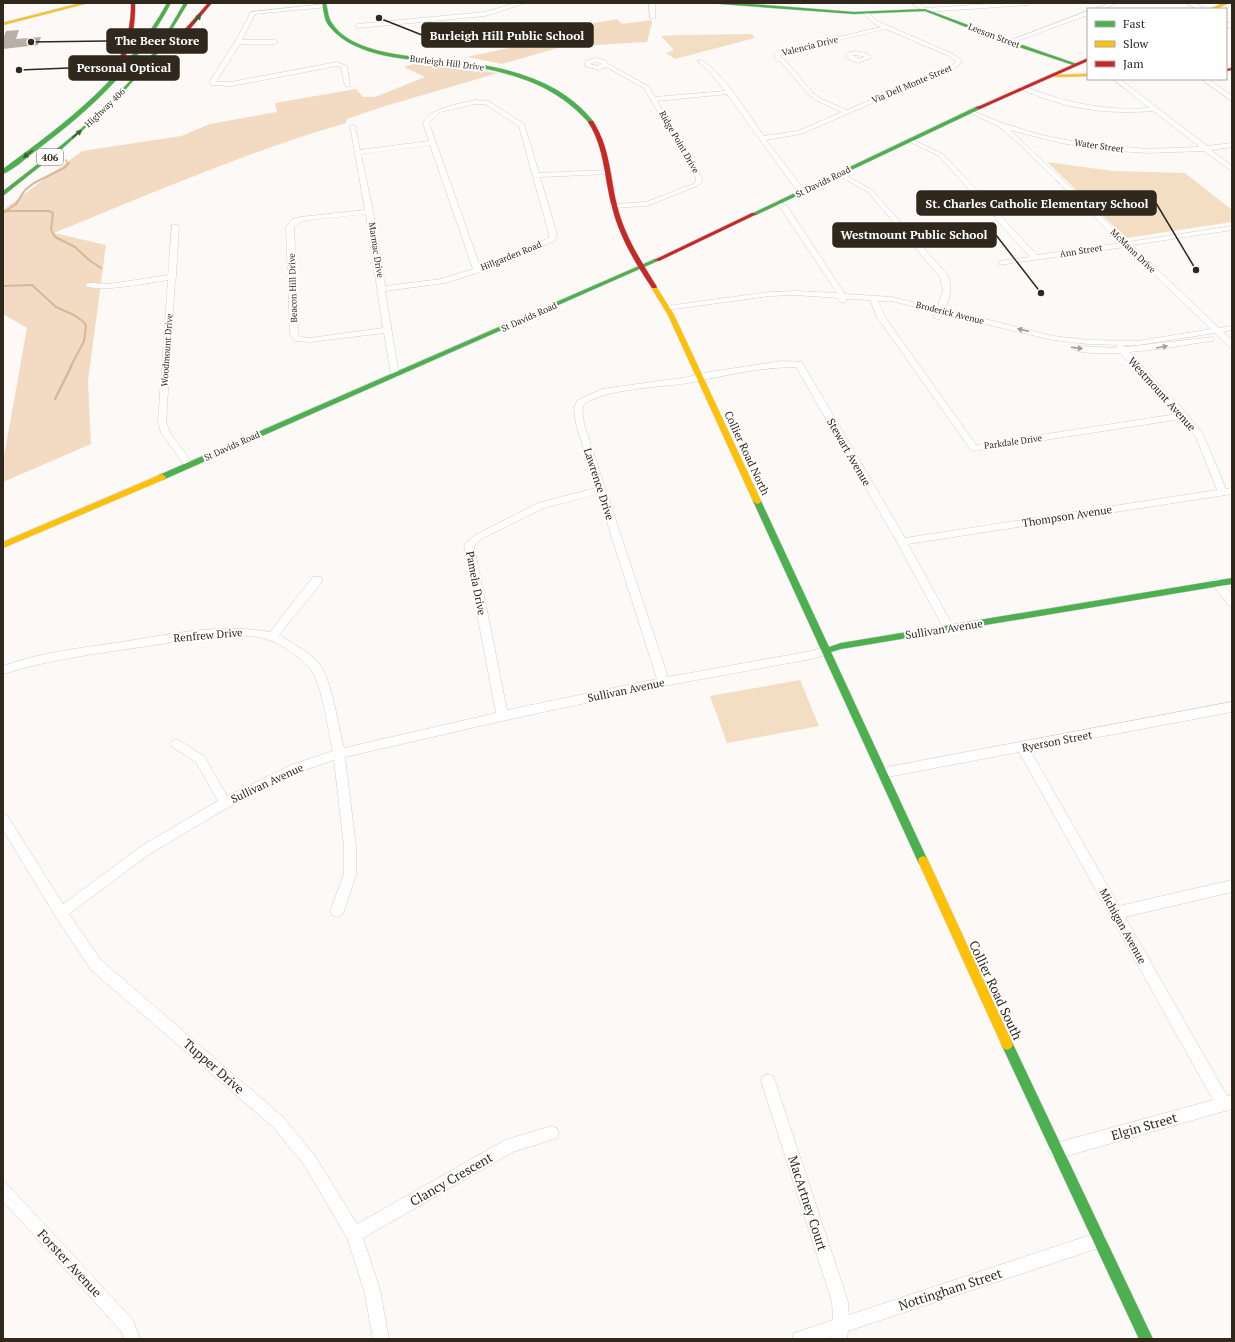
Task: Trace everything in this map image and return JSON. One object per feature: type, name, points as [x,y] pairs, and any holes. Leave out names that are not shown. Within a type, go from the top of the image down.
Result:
[{"type":"main road","points":[[3,20],[71,3]]},
{"type":"main road","points":[[3,24],[86,3]]},
{"type":"main road","points":[[80,111],[115,69],[127,49],[134,17],[133,3]]},
{"type":"main road","name":"Highway 406","points":[[3,172],[26,156],[80,111],[119,73],[154,30],[169,3]]},
{"type":"main road","name":"Highway 406","points":[[3,194],[96,119],[124,90],[148,62],[172,28],[186,3]]},
{"type":"main road","points":[[96,119],[159,61],[210,3]]},
{"type":"main road","points":[[720,3],[866,13],[925,10]]},
{"type":"main road","points":[[1214,8],[1227,3]]},
{"type":"main road","name":"Burleigh Hill Drive","points":[[325,4],[327,20],[331,26],[338,33],[362,47],[403,57],[492,69],[531,80],[565,97],[583,112],[597,129],[602,141],[614,206],[627,241],[642,267]]},
{"type":"main road","name":"Leeson Street","points":[[925,10],[1009,42],[1075,64]]},
{"type":"main road","name":"St Davids Road","points":[[3,545],[642,267],[1022,87],[1087,59]]},
{"type":"main road","points":[[1048,76],[1087,75]]},
{"type":"main road","name":"Collier Road North","points":[[642,267],[669,312],[700,377],[825,651]]},
{"type":"main road","name":"Sullivan Avenue","points":[[825,651],[841,646],[1232,581]]},
{"type":"main road","name":"Collier Road South","points":[[825,651],[1056,1151],[1146,1339]]},
{"type":"street","points":[[358,26],[433,21],[494,13],[522,3]]},
{"type":"street","points":[[652,3],[653,18]]},
{"type":"street","name":"Leeson Street","points":[[914,3],[925,10]]},
{"type":"street","points":[[925,10],[1028,3]]},
{"type":"street","points":[[1101,8],[1114,3]]},
{"type":"street","points":[[1188,3],[1201,8]]},
{"type":"street","points":[[325,4],[253,13],[238,42],[213,80],[213,84],[231,84],[320,66],[341,64],[344,66],[348,86]]},
{"type":"street","name":"Via Dell Monte Street","points":[[763,138],[799,133],[956,65],[959,61],[951,55],[875,22],[866,13]]},
{"type":"street","points":[[1009,42],[1087,13]]},
{"type":"street","name":"Valencia Drive","points":[[847,112],[819,100],[811,94],[783,61],[778,59],[777,55],[781,52],[888,27]]},
{"type":"street","points":[[832,40],[839,45]]},
{"type":"street","points":[[238,42],[275,42]]},
{"type":"street","points":[[846,49],[852,53]]},
{"type":"street","points":[[700,61],[708,67],[729,92],[802,192]]},
{"type":"street","name":"Ridge Point Drive","points":[[606,64],[644,86],[654,99],[699,178],[699,182],[647,204],[614,206]]},
{"type":"street","points":[[1117,80],[1232,169]]},
{"type":"street","points":[[1205,80],[1232,99]]},
{"type":"street","points":[[1022,87],[1065,103],[1096,109],[1131,111],[1155,109]]},
{"type":"street","points":[[654,99],[729,92]]},
{"type":"street","name":"Hillgarden Road","points":[[382,289],[442,281],[477,270],[552,239],[554,234],[522,125],[486,102],[475,102],[438,111],[435,115],[428,118],[426,123],[432,143]]},
{"type":"street","name":"Water Street","points":[[971,112],[998,124],[1036,135],[1077,144],[1123,150],[1170,151],[1232,145]]},
{"type":"street","name":"McMann Drive","points":[[998,124],[1018,140],[1217,331],[1228,336],[1232,345]]},
{"type":"street","name":"Marmac Drive","points":[[352,126],[369,212],[395,375]]},
{"type":"street","points":[[1018,140],[1036,135]]},
{"type":"street","points":[[909,140],[940,155],[1035,258]]},
{"type":"street","points":[[357,152],[432,143],[477,270]]},
{"type":"street","points":[[537,175],[608,172]]},
{"type":"street","points":[[840,174],[870,191],[944,276],[948,287],[938,314]]},
{"type":"street","points":[[778,203],[784,208],[840,291],[842,298]]},
{"type":"street","name":"Beacon Hill Drive","points":[[369,212],[300,220],[296,221],[290,227],[294,334],[298,339],[310,340],[388,330]]},
{"type":"street","name":"Woodmount Drive","points":[[175,227],[173,277],[162,422],[166,432],[189,465]]},
{"type":"street","name":"Ann Street","points":[[1002,263],[1232,228]]},
{"type":"street","points":[[89,285],[110,286],[173,277]]},
{"type":"street","name":"Broderick Avenue","points":[[669,312],[773,299],[842,298],[874,301],[897,307],[1053,338],[1117,343],[1138,343],[1232,328]]},
{"type":"street","name":"Parkdale Drive","points":[[874,301],[881,317],[974,448],[1184,416]]},
{"type":"street","name":"Broderick Avenue","points":[[938,314],[1042,343],[1092,350],[1153,349],[1228,336]]},
{"type":"street","name":"Westmount Avenue","points":[[1117,343],[1184,416],[1200,436],[1227,491]]},
{"type":"street","name":"Stewart Avenue","points":[[700,377],[782,364],[799,364],[902,542],[949,628]]},
{"type":"street","name":"Lawrence Drive","points":[[664,682],[580,424],[578,407],[581,402],[602,392],[700,377]]},
{"type":"street","name":"Pamela Drive","points":[[502,716],[469,545],[478,537],[541,505],[601,490]]},
{"type":"street","name":"Thompson Avenue","points":[[902,542],[1227,491]]},
{"type":"street","points":[[272,636],[316,580]]},
{"type":"street","points":[[1218,583],[1232,602]]},
{"type":"street","name":"Renfrew Drive","points":[[3,670],[48,657],[206,633],[249,632],[272,636],[299,652],[314,665],[322,678],[339,754],[350,847],[350,874],[337,911]]},
{"type":"street","name":"Sullivan Avenue","points":[[60,913],[148,849],[225,803],[294,768],[339,754],[502,716],[664,682],[825,651]]},
{"type":"street","name":"Ryerson Street","points":[[882,773],[1232,707]]},
{"type":"street","points":[[176,744],[200,759],[225,803]]},
{"type":"street","name":"Michigan Avenue","points":[[1022,747],[1116,913],[1227,1103]]},
{"type":"street","name":"Tupper Drive","points":[[3,819],[60,913],[96,966],[278,1122],[310,1161],[354,1234],[372,1290],[381,1339]]},
{"type":"street","points":[[1116,913],[1232,886]]},
{"type":"street","name":"MacArtney Court","points":[[768,1081],[840,1302],[840,1332]]},
{"type":"street","name":"Elgin Street","points":[[1056,1151],[1227,1103]]},
{"type":"street","name":"Clancy Crescent","points":[[354,1234],[510,1145],[552,1133]]},
{"type":"street","name":"Forster Avenue","points":[[3,1190],[127,1326],[132,1339]]},
{"type":"street","name":"Nottingham Street","points":[[800,1339],[840,1332],[1099,1240]]},
{"type":"shaded area","points":[[617,19],[622,24],[651,20],[652,23],[647,42],[561,47],[502,64],[467,57],[559,37],[556,30]]},
{"type":"shaded area","points":[[752,34],[755,38],[675,59],[666,53],[674,50],[661,36],[679,35]]},
{"type":"shaded area","points":[[414,64],[498,73],[382,107],[347,119],[346,123],[309,134],[235,160],[54,233],[106,245],[88,381],[91,444],[3,482],[3,462],[27,328],[3,314],[3,210],[82,151],[181,136],[210,124],[277,112],[275,103],[356,89],[363,97],[375,97],[425,77],[404,67]]},
{"type":"shaded area","points":[[1047,162],[1113,171],[1185,173],[1232,210],[1232,222],[1126,238]]},
{"type":"shaded area","points":[[800,680],[819,726],[727,743],[710,696]]},
{"type":"building","points":[[19,30],[16,39],[41,37],[38,45],[3,49],[3,39],[6,31]]},
{"type":"waterway","points":[[66,160],[68,164]]},
{"type":"waterway","points":[[6,211],[16,204],[25,190],[34,183],[64,168],[68,164]]},
{"type":"waterway","points":[[6,211],[49,211],[53,213],[51,230],[55,237],[75,247],[89,260],[101,268]]},
{"type":"waterway","points":[[3,286],[32,285],[56,307],[74,315],[84,322],[86,326],[84,341],[70,368]]},
{"type":"waterway","points":[[55,399],[71,367]]},
{"type":"traffic: fast","points":[[3,172],[65,125],[123,71],[156,27],[169,3]]},
{"type":"traffic: fast","points":[[3,194],[80,131],[117,97],[150,60],[186,3]]},
{"type":"traffic: fast","points":[[324,3],[329,24],[342,37],[356,45],[371,50],[405,57],[491,68],[529,79],[564,96],[591,122]]},
{"type":"traffic: fast","points":[[720,3],[854,13],[925,10],[1009,42],[1075,64]]},
{"type":"traffic: fast","points":[[754,214],[978,108]]},
{"type":"traffic: fast","points":[[162,477],[657,260]]},
{"type":"traffic: fast","points":[[757,501],[923,861]]},
{"type":"traffic: fast","points":[[825,651],[841,646],[1232,581]]},
{"type":"traffic: fast","points":[[1007,1044],[1146,1339]]},
{"type":"traffic: slow","points":[[3,24],[86,3]]},
{"type":"traffic: slow","points":[[1214,8],[1227,3]]},
{"type":"traffic: slow","points":[[1056,76],[1087,75]]},
{"type":"traffic: slow","points":[[654,287],[671,315],[757,501]]},
{"type":"traffic: slow","points":[[3,545],[162,477]]},
{"type":"traffic: slow","points":[[923,861],[1007,1044]]},
{"type":"traffic: jam","points":[[120,61],[131,33],[133,3]]},
{"type":"traffic: jam","points":[[172,47],[210,3]]},
{"type":"traffic: jam","points":[[978,108],[1087,59]]},
{"type":"traffic: jam","points":[[1227,70],[1232,69]]},
{"type":"traffic: jam","points":[[591,122],[597,131],[604,151],[614,205],[621,227],[636,258],[654,287]]},
{"type":"traffic: jam","points":[[657,260],[754,214]]},
{"type":"place","name":"Burleigh Hill Public School","points":[[379,18]]},
{"type":"place","name":"The Beer Store","points":[[31,42]]},
{"type":"place","name":"Personal Optical","points":[[19,70]]},
{"type":"place","name":"St. Charles Catholic Elementary School","points":[[1196,270]]},
{"type":"place","name":"Westmount Public School","points":[[1041,293]]}]
